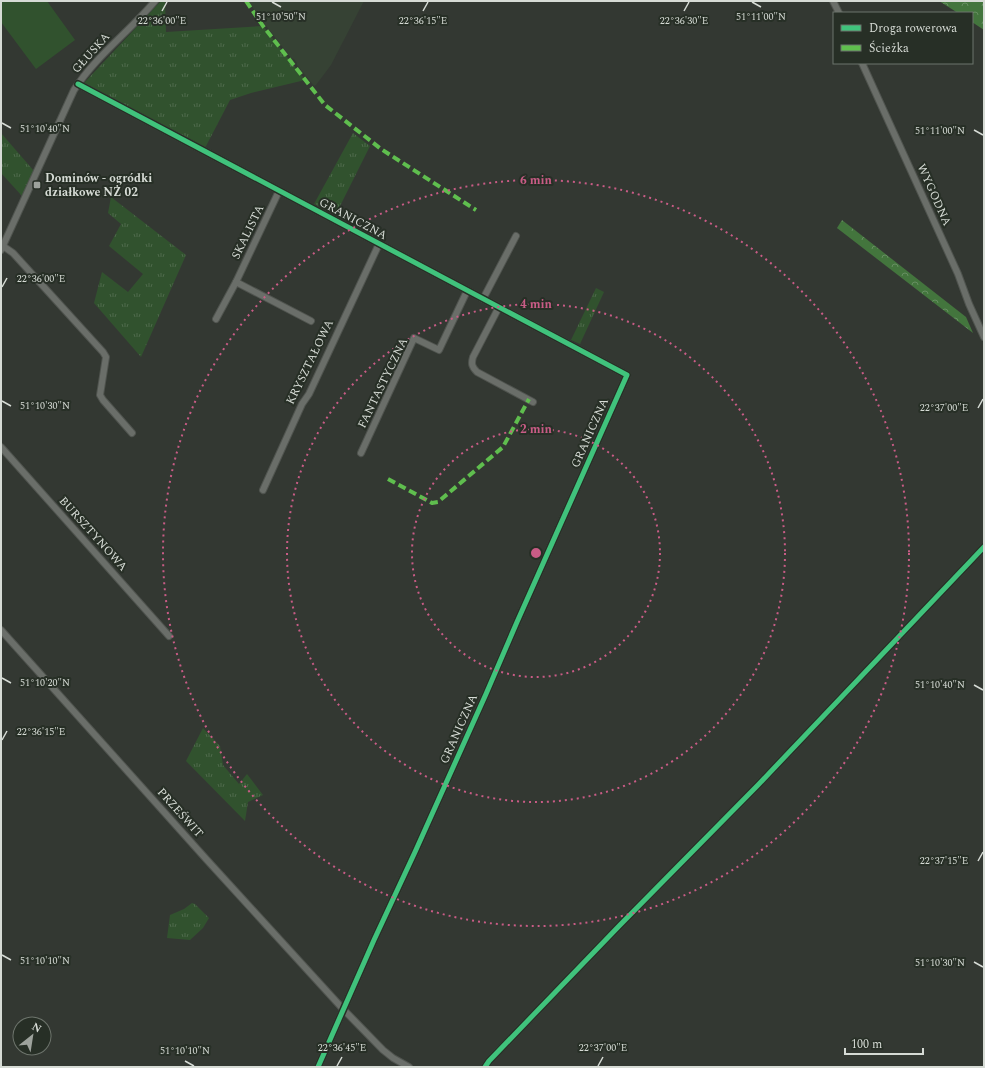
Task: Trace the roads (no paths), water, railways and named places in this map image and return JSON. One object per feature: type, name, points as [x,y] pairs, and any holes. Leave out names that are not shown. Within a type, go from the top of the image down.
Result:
[{"type":"street","name":"GŁUSKA","points":[[2,248],[69,99],[78,84],[101,56],[155,1]]},
{"type":"street","points":[[833,1],[838,12]]},
{"type":"street","name":"WYGODNA","points":[[862,64],[958,274],[984,337]]},
{"type":"street","name":"GRANICZNA","points":[[78,84],[627,375],[419,844],[318,1067]]},
{"type":"street","name":"SKALISTA","points":[[216,319],[236,282],[279,191]]},
{"type":"street","points":[[483,299],[516,236]]},
{"type":"street","name":"KRYSZTAŁOWA","points":[[262,490],[302,404],[309,394],[378,244]]},
{"type":"street","points":[[2,248],[13,253],[103,352],[106,357],[100,395],[132,433]]},
{"type":"street","points":[[236,282],[311,321]]},
{"type":"street","name":"FANTASTYCZNA","points":[[361,453],[414,338],[439,350],[467,291]]},
{"type":"street","points":[[499,307],[473,357],[471,362],[473,368],[477,372],[533,402]]},
{"type":"street","name":"BURSZTYNOWA","points":[[1,447],[169,636]]},
{"type":"street","points":[[485,1067],[489,1061],[620,925],[758,785],[984,547]]},
{"type":"street","name":"PRZEŚWIT","points":[[1,630],[343,1009],[383,1050],[393,1058],[409,1067]]},
{"type":"place","name":"Dominów - ogródki działkowe NŻ 02","points":[[37,185]]}]
